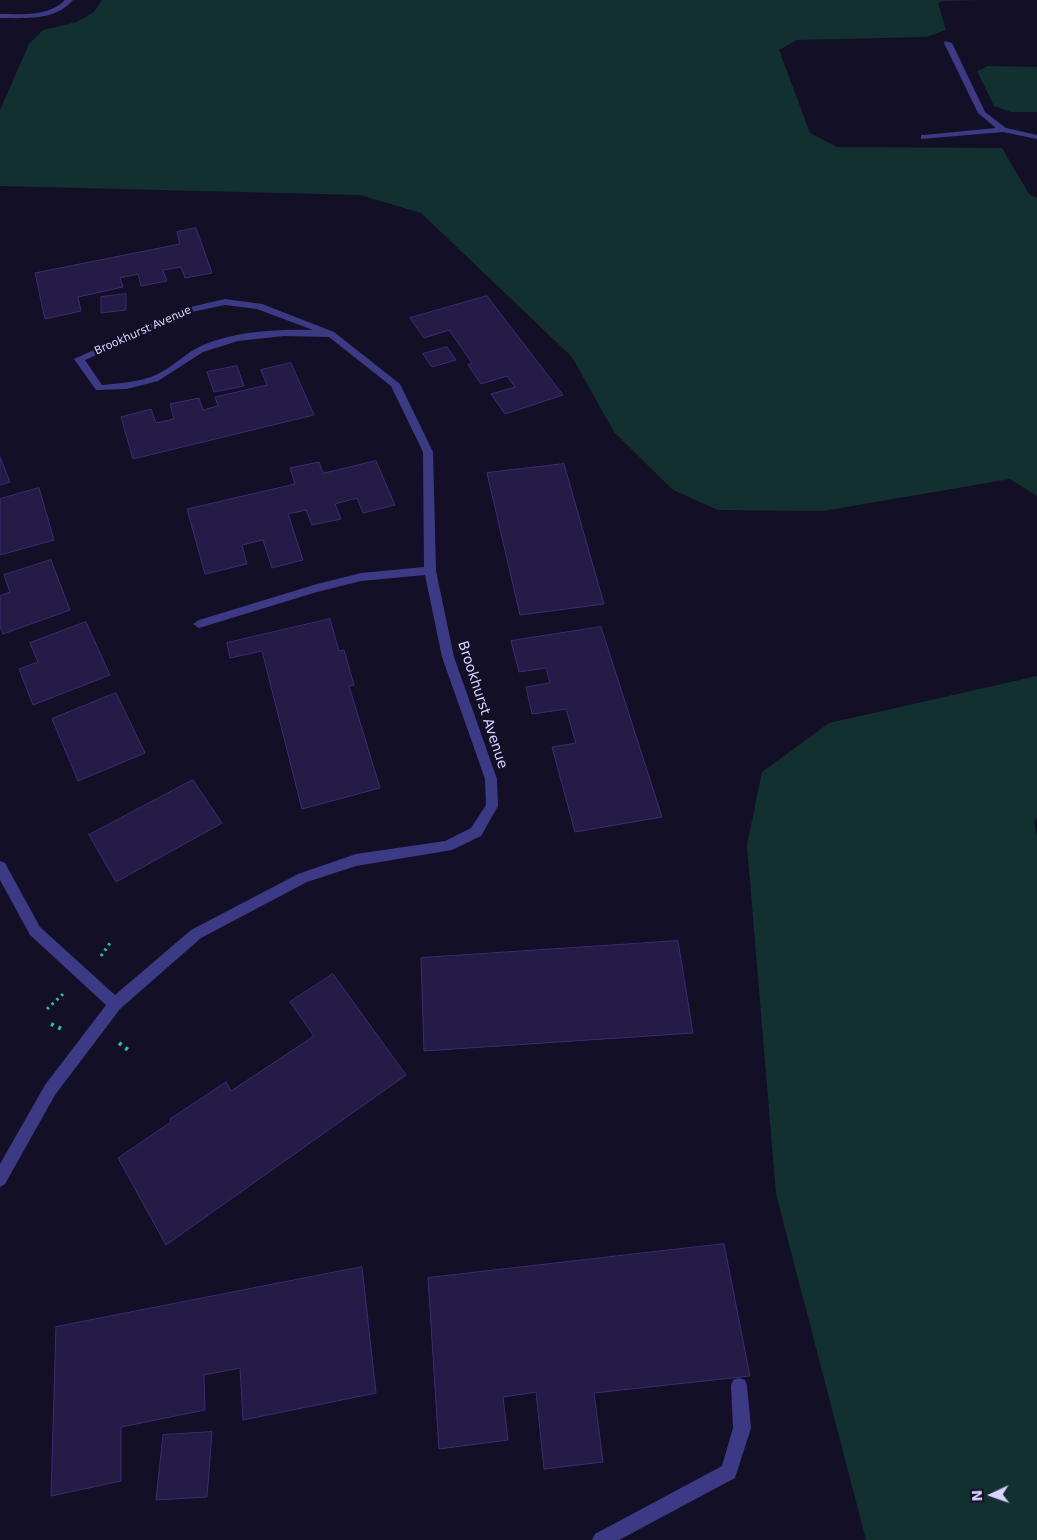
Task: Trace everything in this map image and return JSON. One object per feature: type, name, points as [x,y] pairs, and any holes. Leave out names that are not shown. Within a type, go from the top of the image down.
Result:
[{"type":"street","points":[[0,16],[49,13],[60,9],[70,0]]},
{"type":"street","points":[[948,43],[982,113],[1003,130]]},
{"type":"street","points":[[924,137],[1003,130],[1037,138]]},
{"type":"street","name":"Brookhurst Avenue","points":[[0,1179],[50,1090],[115,1004],[196,934],[303,878],[356,860],[446,846],[476,832],[492,806],[490,779],[448,657],[430,571],[428,452],[395,384],[331,334],[259,306],[225,302],[189,310],[79,359],[98,388],[124,386],[156,379],[205,347],[237,337],[275,332],[331,334]]},
{"type":"street","points":[[199,624],[317,588],[361,577],[430,571]]},
{"type":"street","points":[[0,867],[35,931],[115,1004]]},
{"type":"street","points":[[601,1540],[729,1472],[742,1428],[738,1386]]},
{"type":"path","points":[[101,956],[110,943]]},
{"type":"path","points":[[47,1009],[63,994]]},
{"type":"path","points":[[50,1024],[64,1030]]},
{"type":"path","points":[[118,1043],[131,1052]]},
{"type":"green space","points":[[102,0],[982,0],[943,1],[938,3],[946,30],[927,37],[797,40],[779,50],[810,133],[837,147],[1002,148],[1029,194],[1037,198],[1037,496],[1010,479],[823,511],[718,510],[673,490],[614,432],[572,357],[421,213],[360,195],[0,186],[0,110],[29,44],[43,30],[77,22],[94,12]]},
{"type":"green space","points":[[988,66],[1037,67],[1037,112],[1011,112],[994,106],[977,71]]},
{"type":"green space","points":[[1037,676],[1037,818],[1034,822],[1037,838],[1037,1540],[866,1540],[776,1194],[747,845],[762,772],[829,723]]},
{"type":"building","points":[[196,228],[212,273],[185,278],[181,267],[163,270],[167,281],[141,286],[138,274],[120,278],[123,287],[78,297],[81,311],[45,319],[35,273],[180,244],[177,232]]},
{"type":"building","points":[[126,294],[126,310],[101,313],[101,297]]},
{"type":"building","points":[[487,296],[563,395],[505,414],[491,394],[515,387],[507,376],[481,384],[468,365],[472,363],[449,330],[424,338],[410,318]]},
{"type":"building","points":[[447,347],[456,360],[432,367],[423,354]]},
{"type":"building","points":[[291,363],[314,415],[133,459],[121,417],[151,409],[156,423],[174,419],[170,404],[199,398],[203,410],[218,406],[215,397],[267,385],[261,370]]},
{"type":"building","points":[[237,366],[244,386],[214,392],[207,372]]},
{"type":"building","points":[[0,457],[10,482],[0,485]]},
{"type":"building","points":[[376,461],[395,505],[363,513],[357,498],[335,504],[341,519],[312,525],[306,510],[288,514],[303,560],[272,568],[263,540],[242,545],[247,564],[205,574],[187,509],[295,484],[290,468],[319,462],[323,473]]},
{"type":"building","points":[[564,464],[604,604],[520,615],[487,473]]},
{"type":"building","points":[[39,488],[54,540],[0,555],[0,499]]},
{"type":"building","points":[[51,560],[70,610],[3,634],[0,626],[0,596],[10,592],[4,575]]},
{"type":"building","points":[[330,619],[339,651],[344,650],[354,685],[349,686],[380,788],[302,809],[262,651],[230,658],[227,643]]},
{"type":"building","points":[[86,622],[110,675],[33,705],[19,669],[38,662],[30,643]]},
{"type":"building","points":[[601,627],[662,817],[575,832],[552,747],[576,743],[566,709],[532,714],[526,687],[550,683],[546,668],[519,672],[511,641]]},
{"type":"building","points":[[116,693],[145,753],[78,781],[52,719]]},
{"type":"building","points":[[193,780],[222,823],[116,882],[89,835]]},
{"type":"building","points":[[678,941],[693,1033],[424,1051],[421,958]]},
{"type":"building","points":[[333,974],[406,1075],[166,1245],[118,1158],[171,1122],[170,1119],[226,1082],[231,1091],[314,1036],[290,1002]]},
{"type":"building","points":[[724,1244],[750,1376],[594,1393],[603,1462],[544,1469],[536,1392],[503,1397],[508,1440],[439,1449],[428,1278]]},
{"type":"building","points":[[362,1267],[376,1393],[243,1420],[240,1368],[204,1375],[205,1410],[121,1427],[121,1481],[51,1496],[56,1327]]},
{"type":"building","points":[[212,1432],[207,1497],[156,1500],[163,1435]]}]
